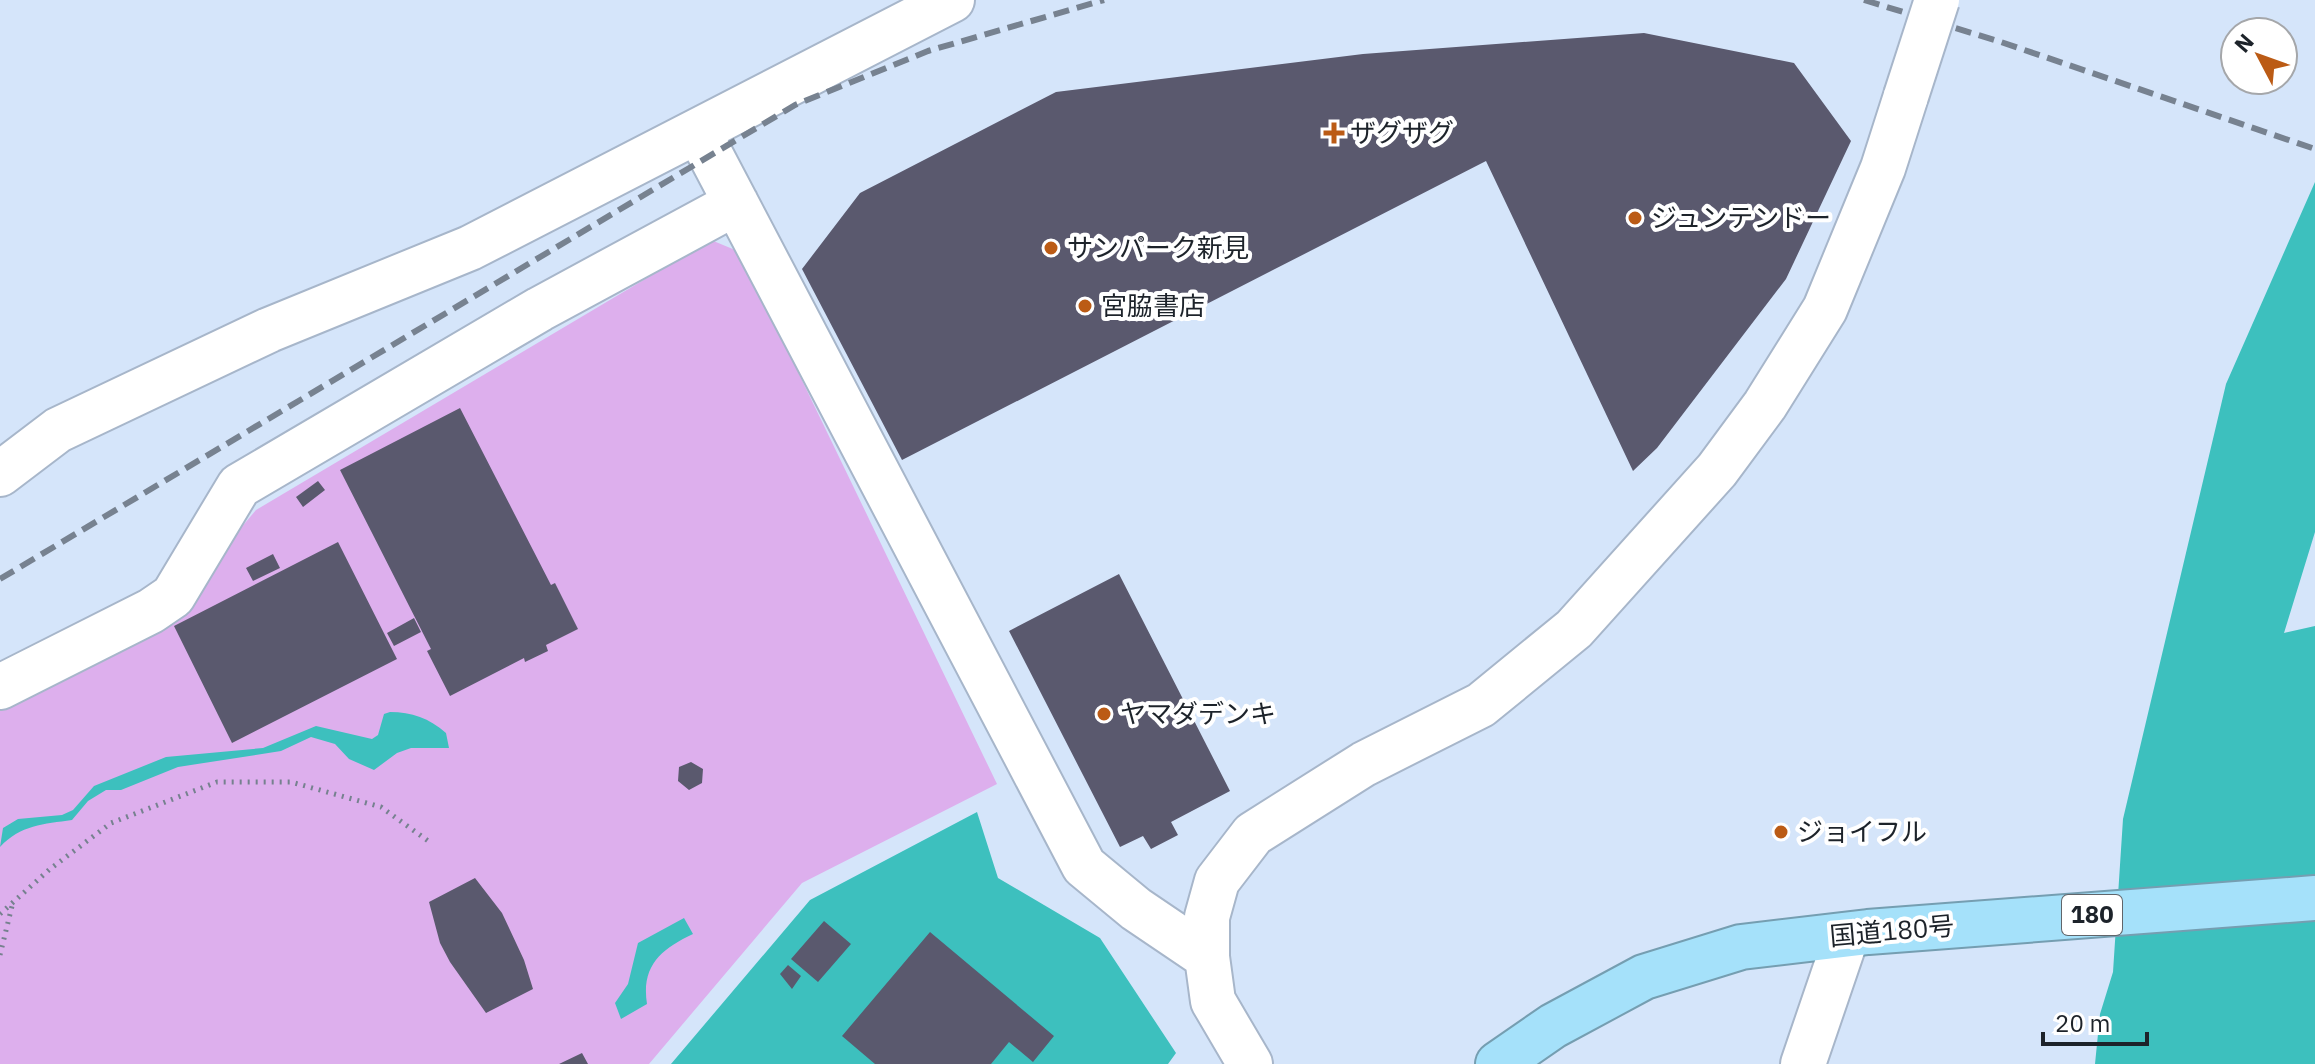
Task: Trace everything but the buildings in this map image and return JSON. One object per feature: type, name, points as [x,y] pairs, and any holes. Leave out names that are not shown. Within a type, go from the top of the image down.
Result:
[{"type":"highway","name":"国道180号","points":[[1498,1064],[1553,1026],[1644,977],[1741,947],[1858,933],[2315,898]]},
{"type":"street","points":[[0,474],[58,430],[269,330],[470,248],[952,0]]},
{"type":"street","points":[[1250,1064],[1213,1001],[1207,957],[1207,917],[1217,881],[1253,834],[1364,764],[1481,705],[1574,629],[1717,470],[1765,405],[1825,309],[1883,168],[1937,0]]},
{"type":"street","points":[[698,131],[1084,866],[1136,909],[1207,957]]},
{"type":"street","points":[[0,687],[151,611],[173,596],[239,486],[540,309],[736,203]]},
{"type":"street","points":[[1803,1064],[1858,933]]},
{"type":"path","points":[[0,914],[50,869],[111,823],[217,782],[291,782],[381,807],[431,843]]},
{"type":"path","points":[[0,955],[13,902]]},
{"type":"shaded area","points":[[2315,182],[2315,532],[2284,633],[2315,626],[2315,1064],[2095,1064],[2100,1014],[2113,972],[2123,819],[2226,384]]},
{"type":"shaded area","points":[[711,240],[740,252],[997,784],[802,883],[649,1064],[0,1064],[0,710],[154,631],[256,510]]},
{"type":"shaded area","points":[[406,713],[433,723],[446,733],[449,748],[411,748],[397,753],[374,770],[349,759],[335,744],[311,737],[281,751],[178,767],[121,790],[106,790],[88,801],[72,820],[24,830],[0,847],[3,828],[18,819],[62,815],[73,810],[94,786],[166,757],[263,748],[316,726],[372,739],[378,735],[384,714]]},
{"type":"shaded area","points":[[977,812],[998,878],[1100,938],[1176,1053],[1168,1064],[671,1064],[810,900]]},
{"type":"shaded area","points":[[684,918],[693,934],[671,946],[656,960],[647,979],[647,1004],[621,1019],[615,1003],[628,984],[638,943]]},
{"type":"railway","points":[[0,579],[795,105],[928,51],[1104,0]]},
{"type":"railway","points":[[1864,0],[2001,42],[2315,149]]},
{"type":"place","name":"ザグザグ","points":[[1334,133]]},
{"type":"place","name":"ジュンテンドー","points":[[1635,218]]},
{"type":"place","name":"サンパーク新見","points":[[1051,248]]},
{"type":"place","name":"宮脇書店","points":[[1085,306]]},
{"type":"place","name":"ヤマダデンキ","points":[[1104,714]]},
{"type":"place","name":"ジョイフル","points":[[1781,832]]}]
